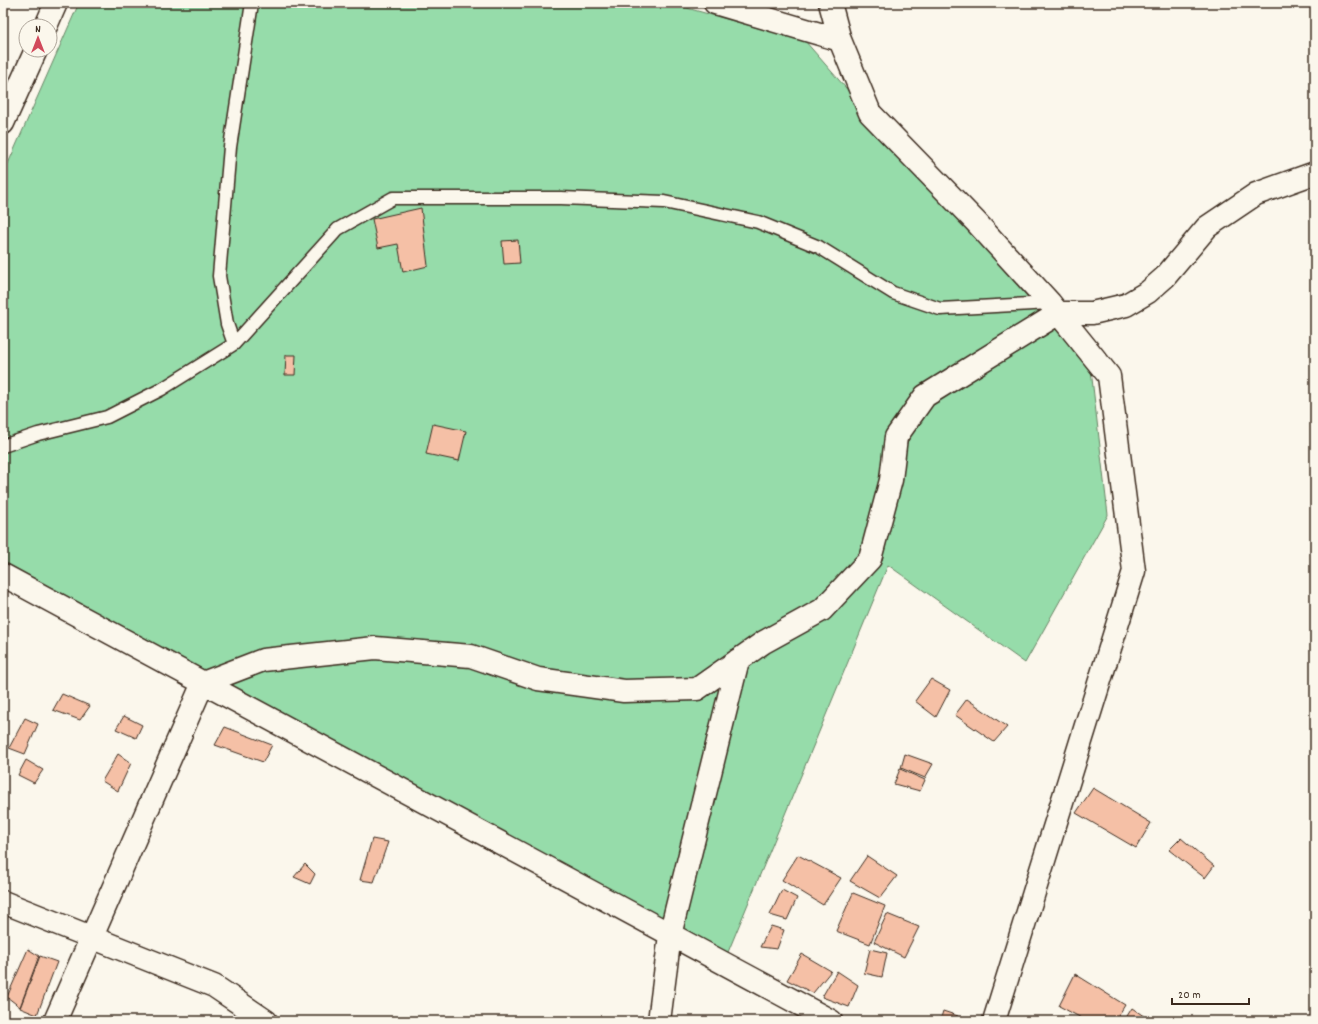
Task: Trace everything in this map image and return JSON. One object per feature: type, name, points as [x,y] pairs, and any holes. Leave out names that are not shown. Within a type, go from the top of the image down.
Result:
[{"type":"street","points":[[49,18],[56,3]]},
{"type":"street","points":[[715,3],[840,40]]},
{"type":"street","points":[[830,3],[840,40],[870,113],[976,222],[1055,308],[1109,376],[1134,571],[994,1021]]},
{"type":"street","points":[[3,123],[32,58]]},
{"type":"street","points":[[55,1021],[203,683],[263,660],[375,648],[471,656],[538,679],[624,691],[697,689],[764,642],[822,610],[870,559],[891,480],[896,437],[925,396],[1055,308],[1092,314],[1126,305],[1148,292],[1165,276],[1207,227],[1256,194],[1315,174]]},
{"type":"street","points":[[3,575],[831,1021]]},
{"type":"street","points":[[658,1021],[670,934],[738,660]]},
{"type":"street","points":[[3,902],[214,986],[266,1021]]},
{"type":"lane","points":[[234,344],[227,324],[219,276],[230,148],[252,3]]},
{"type":"lane","points":[[3,446],[38,434],[107,418],[162,390],[234,344],[338,229],[393,198],[561,198],[664,202],[758,222],[819,247],[893,293],[940,309],[1055,308]]},
{"type":"green space","points":[[79,3],[669,3],[805,41],[1091,370],[1108,515],[1025,663],[888,565],[726,957],[3,561],[3,175],[55,58],[58,58],[58,51]]},
{"type":"building","points":[[421,208],[428,266],[403,272],[398,244],[378,248],[372,219]]},
{"type":"building","points":[[518,240],[520,263],[504,264],[502,241]]},
{"type":"building","points":[[286,355],[296,355],[295,375],[285,375]]},
{"type":"building","points":[[433,424],[466,431],[459,461],[426,454]]},
{"type":"building","points":[[931,679],[950,690],[936,717],[915,701]]},
{"type":"building","points":[[62,694],[90,706],[80,720],[53,710]]},
{"type":"building","points":[[967,699],[1007,727],[994,742],[955,715]]},
{"type":"building","points":[[124,716],[142,725],[136,738],[116,729]]},
{"type":"building","points":[[25,718],[38,724],[25,754],[9,748]]},
{"type":"building","points":[[225,727],[272,745],[263,762],[215,745]]},
{"type":"building","points":[[118,754],[131,763],[118,791],[102,781]]},
{"type":"building","points":[[905,754],[933,764],[925,778],[901,768]]},
{"type":"building","points":[[26,760],[43,770],[34,783],[18,775]]},
{"type":"building","points":[[900,769],[925,780],[920,791],[894,784]]},
{"type":"building","points":[[1093,788],[1151,823],[1136,848],[1076,813]]},
{"type":"building","points":[[1181,838],[1214,866],[1205,878],[1169,850]]},
{"type":"building","points":[[372,839],[388,842],[374,882],[360,880]]},
{"type":"building","points":[[798,855],[841,878],[823,905],[782,880]]},
{"type":"building","points":[[867,856],[897,876],[880,898],[850,881]]},
{"type":"building","points":[[305,864],[315,874],[310,884],[294,877]]},
{"type":"building","points":[[782,890],[797,898],[787,920],[770,915]]},
{"type":"building","points":[[853,893],[885,906],[870,944],[836,931]]},
{"type":"building","points":[[887,914],[919,927],[904,957],[874,942]]},
{"type":"building","points":[[771,926],[784,930],[777,949],[760,947]]},
{"type":"building","points":[[28,949],[39,956],[20,1007],[7,997]]},
{"type":"building","points":[[870,949],[887,953],[882,977],[864,973]]},
{"type":"building","points":[[802,954],[831,971],[813,993],[787,980]]},
{"type":"building","points":[[40,956],[57,962],[37,1015],[20,1008]]},
{"type":"building","points":[[837,971],[858,985],[849,1007],[822,997]]},
{"type":"building","points":[[1075,974],[1125,1005],[1115,1021],[1087,1021],[1059,1006]]},
{"type":"building","points":[[1132,1008],[1151,1021],[1124,1021]]},
{"type":"building","points":[[943,1011],[958,1016],[957,1021],[940,1021]]}]
